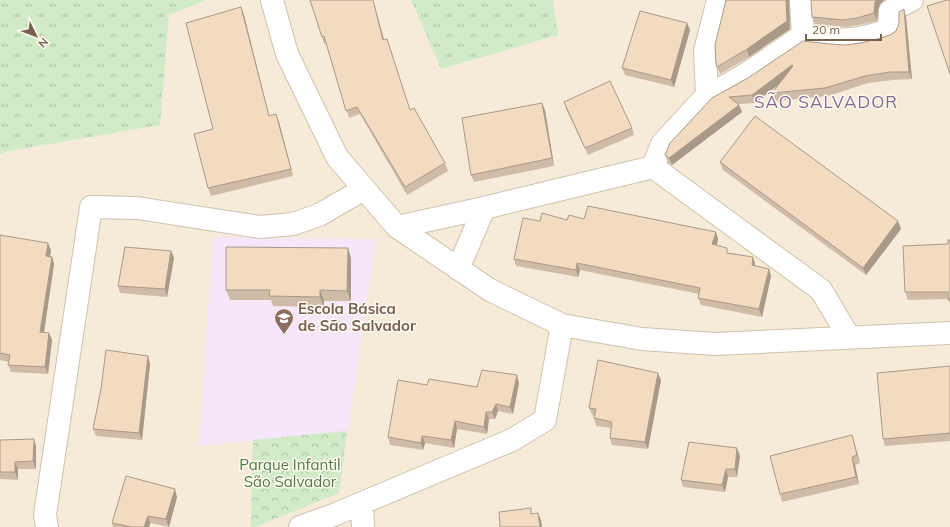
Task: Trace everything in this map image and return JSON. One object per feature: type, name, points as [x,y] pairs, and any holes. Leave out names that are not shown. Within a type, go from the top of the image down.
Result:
[{"type":"street","points":[[272,0],[287,54],[337,158],[397,227],[490,290],[562,325],[642,339],[716,344],[950,333]]},
{"type":"street","points":[[707,95],[705,51],[718,0]]},
{"type":"street","points":[[801,0],[803,35]]},
{"type":"street","points":[[653,167],[662,144],[707,95],[721,89],[758,67],[803,35],[851,40],[888,30],[890,11],[912,0]]},
{"type":"street","points":[[397,227],[484,208],[653,167],[821,290],[849,337]]},
{"type":"street","points":[[47,527],[45,516],[91,208],[137,208],[260,227],[293,224],[319,215],[364,189]]},
{"type":"street","points":[[458,268],[484,208]]},
{"type":"street","points":[[300,527],[362,504],[512,440],[545,420],[562,325]]},
{"type":"street","points":[[362,504],[362,527]]},
{"type":"shaded area","points":[[206,0],[411,0],[441,68],[558,35],[553,0],[950,0],[950,527],[0,527],[0,155],[5,152],[160,125],[169,15]]},
{"type":"shaded area","name":"Escola Básica de São Salvador","points":[[213,237],[376,239],[348,431],[199,446]]},
{"type":"green space","points":[[0,0],[206,0],[169,15],[160,125],[5,152],[0,155]]},
{"type":"green space","points":[[411,0],[553,0],[558,35],[441,69]]},
{"type":"green space","name":"Parque Infantil São Salvador","points":[[347,431],[339,493],[255,527],[251,527],[253,440]]},
{"type":"building","points":[[310,0],[373,0],[383,40],[387,39],[410,110],[414,108],[445,163],[405,187],[357,107],[346,111],[324,36],[322,37]]},
{"type":"building","points":[[726,0],[786,0],[787,21],[747,49],[717,67],[715,45]]},
{"type":"building","points":[[811,0],[876,0],[874,13],[843,20],[812,17]]},
{"type":"building","points":[[950,0],[950,74],[927,6]]},
{"type":"building","points":[[241,7],[269,116],[276,114],[291,169],[208,188],[194,134],[213,129],[186,23]]},
{"type":"building","points":[[904,9],[909,72],[890,72],[865,76],[825,88],[772,93],[793,66],[792,65],[752,95],[729,97],[739,105],[669,158],[665,155],[670,143],[712,98],[748,78],[803,41],[845,45],[881,38],[896,31],[899,23],[899,12]]},
{"type":"building","points":[[640,11],[687,23],[671,80],[622,68]]},
{"type":"building","points":[[610,81],[632,128],[585,148],[564,102]]},
{"type":"building","points":[[542,103],[552,158],[471,175],[462,118]]},
{"type":"building","points":[[755,116],[898,221],[863,268],[720,162]]},
{"type":"building","points":[[588,206],[716,232],[712,244],[727,248],[727,253],[753,257],[752,265],[769,269],[759,309],[698,298],[700,288],[577,263],[576,270],[514,259],[523,218],[540,221],[542,213],[567,220],[569,215],[584,219]]},
{"type":"building","points":[[0,235],[48,243],[46,256],[52,257],[40,332],[49,333],[45,367],[8,365],[10,355],[0,353]]},
{"type":"building","points":[[948,240],[950,240],[950,300],[948,300],[948,292],[905,292],[903,246],[948,244]]},
{"type":"building","points":[[125,247],[171,251],[165,289],[118,286]]},
{"type":"building","points":[[226,247],[348,248],[347,291],[320,290],[320,297],[269,296],[270,290],[226,290]]},
{"type":"building","points":[[106,350],[148,356],[139,433],[93,429],[101,389]]},
{"type":"building","points":[[598,360],[658,373],[645,442],[610,438],[612,422],[594,418],[596,409],[589,408]]},
{"type":"building","points":[[950,366],[950,433],[883,439],[877,373]]},
{"type":"building","points":[[482,370],[517,375],[510,407],[496,404],[492,412],[486,412],[484,427],[455,421],[451,440],[422,436],[421,443],[388,437],[398,380],[427,385],[429,379],[477,387]]},
{"type":"building","points":[[852,435],[857,455],[852,457],[856,477],[780,494],[770,456]]},
{"type":"building","points":[[34,439],[33,461],[15,462],[15,472],[0,472],[0,440]]},
{"type":"building","points":[[689,442],[737,448],[735,469],[726,469],[722,485],[681,480]]},
{"type":"building","points":[[126,476],[175,489],[166,519],[148,516],[144,527],[132,527],[112,523]]},
{"type":"building","points":[[531,508],[531,514],[538,513],[540,527],[500,527],[499,512]]},
{"type":"place","name":"Escola Básica de São Salvador","points":[[284,335]]},
{"type":"district","name":"SÃO SALVADOR","points":[[826,102]]}]
